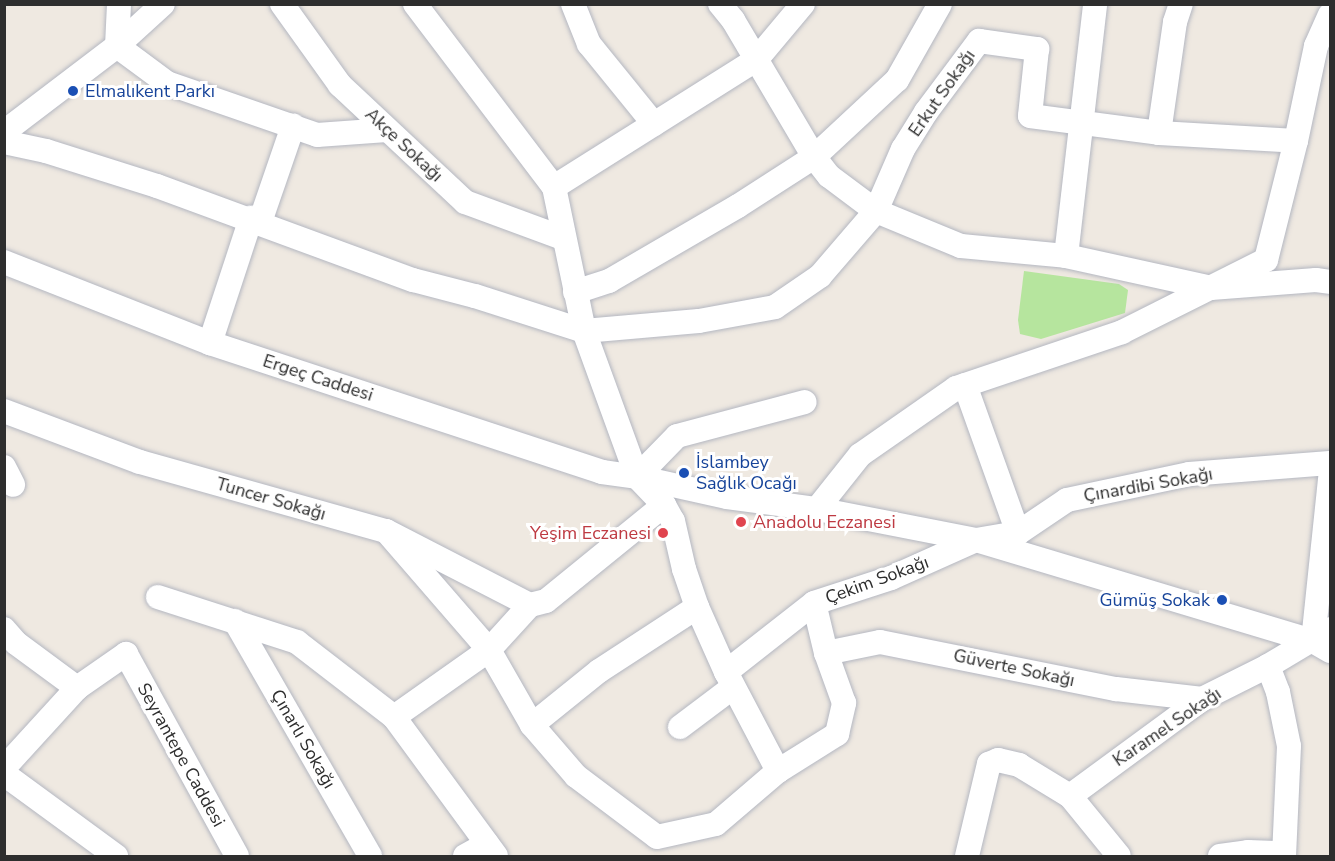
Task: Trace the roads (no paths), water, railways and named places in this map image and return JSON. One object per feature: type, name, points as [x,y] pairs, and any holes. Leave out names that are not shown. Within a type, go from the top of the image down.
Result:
[{"type":"street","points":[[117,46],[119,4]]},
{"type":"street","points":[[4,132],[117,46],[163,4]]},
{"type":"street","name":"Akçe Sokağı","points":[[282,4],[340,85],[465,202],[563,238]]},
{"type":"street","points":[[415,4],[554,187],[584,331],[637,477],[664,505],[673,521],[684,569],[698,607],[729,679],[777,771]]},
{"type":"street","points":[[573,4],[589,44],[654,124]]},
{"type":"street","points":[[720,4],[733,20],[814,157],[829,176],[876,211],[961,246],[1066,256],[1211,288],[1316,280],[1330,282]]},
{"type":"street","points":[[554,187],[756,60],[803,4]]},
{"type":"street","points":[[575,292],[609,281],[738,206],[814,157],[897,80],[940,4]]},
{"type":"street","points":[[1066,256],[1095,4]]},
{"type":"street","points":[[1159,133],[1175,22],[1181,4]]},
{"type":"street","points":[[817,509],[860,455],[956,388],[1122,332],[1266,260],[1296,141],[1316,46],[1330,15]]},
{"type":"street","name":"Erkut Sokağı","points":[[876,211],[903,149],[914,130],[979,40],[1037,49],[1030,116],[1083,122]]},
{"type":"street","points":[[117,46],[167,83],[317,135],[387,130]]},
{"type":"street","points":[[1083,122],[1159,133],[1296,141]]},
{"type":"street","points":[[210,343],[255,220],[293,126]]},
{"type":"street","points":[[4,142],[46,151],[255,220],[413,280],[475,296],[584,331],[699,321],[775,307],[820,276],[876,211]]},
{"type":"street","name":"Ergeç Caddesi","points":[[4,262],[210,343],[602,472],[637,477],[727,497],[817,509],[976,540]]},
{"type":"street","points":[[965,385],[1018,533]]},
{"type":"street","points":[[637,477],[677,436],[805,402]]},
{"type":"street","name":"Tuncer Sokağı","points":[[4,411],[140,462],[386,531],[530,605]]},
{"type":"street","name":"Çınardibi Sokağı","points":[[976,540],[1018,533],[1068,500],[1189,474],[1330,464]]},
{"type":"street","points":[[976,540],[1325,640],[1330,478]]},
{"type":"street","points":[[394,717],[489,650],[530,605],[546,601],[664,505]]},
{"type":"street","points":[[386,531],[489,650],[532,725],[576,776],[657,837],[716,824],[777,771],[837,734],[844,703],[826,653],[814,603]]},
{"type":"street","name":"Çekim Sokağı","points":[[680,727],[729,679],[814,603],[891,578],[976,540]]},
{"type":"street","points":[[158,597],[297,642],[394,717],[491,850],[465,856]]},
{"type":"street","points":[[532,725],[599,671],[698,607]]},
{"type":"street","name":"Çınarlı Sokağı","points":[[235,621],[370,856]]},
{"type":"street","points":[[4,629],[16,643],[77,688],[4,768]]},
{"type":"street","name":"Karamel Sokağı","points":[[1070,796],[1202,699],[1325,640]]},
{"type":"street","name":"Güverte Sokağı","points":[[826,653],[880,642],[1116,689],[1202,699]]},
{"type":"street","name":"Seyrantepe Caddesi","points":[[77,688],[126,654],[237,856]]},
{"type":"street","points":[[1220,856],[1248,852],[1283,855],[1289,746],[1278,692],[1268,666]]},
{"type":"street","points":[[967,856],[989,765],[998,760],[1019,765],[1070,796],[1119,856]]},
{"type":"street","points":[[4,774],[116,856]]},
{"type":"place","name":"Elmalıkent Parkı","points":[[73,91]]},
{"type":"place","name":"İslambey Sağlık Ocağı","points":[[684,473]]},
{"type":"place","name":"Anadolu Eczanesi","points":[[741,522]]},
{"type":"place","name":"Yeşim Eczanesi","points":[[663,533]]},
{"type":"place","name":"Gümüş Sokak","points":[[1222,600]]}]
